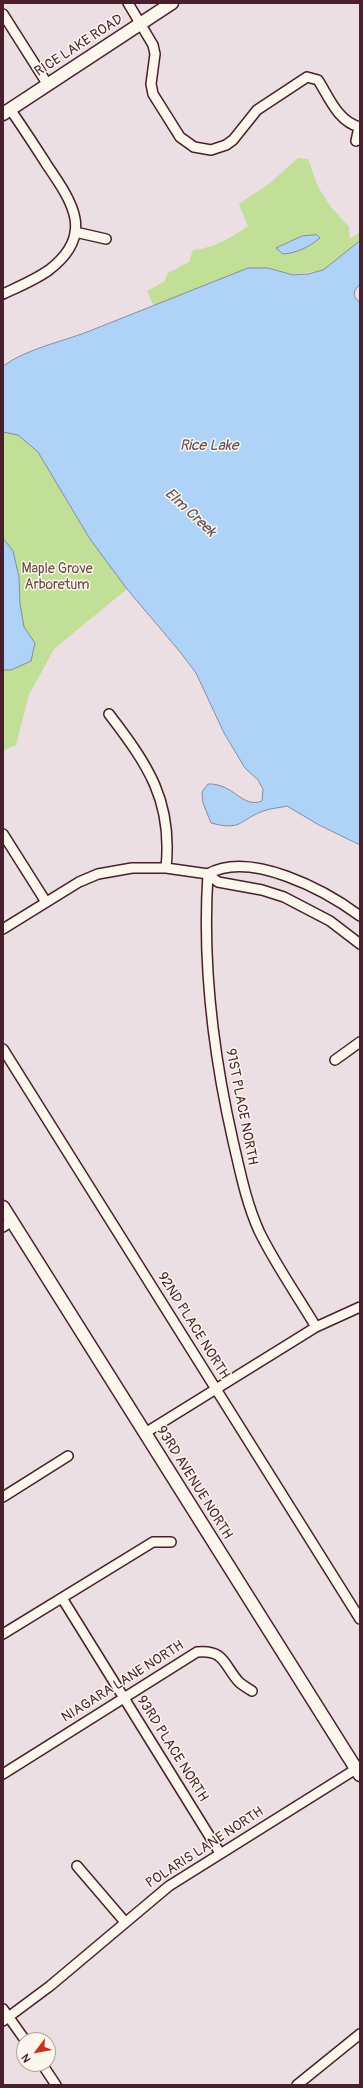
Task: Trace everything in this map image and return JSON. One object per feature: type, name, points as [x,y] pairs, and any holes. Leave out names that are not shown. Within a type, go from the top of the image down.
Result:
[{"type":"main road","name":"RICE LAKE ROAD","points":[[6,112],[172,3]]},
{"type":"main road","name":"93RD AVENUE NORTH","points":[[3,1207],[8,1224],[145,1433],[358,1772]]},
{"type":"street","points":[[128,3],[153,45],[155,54],[151,84],[153,94],[180,137],[194,147],[211,150],[226,145],[233,140],[257,110],[301,80],[308,77],[314,77],[318,80],[341,116],[359,127],[356,141]]},
{"type":"street","points":[[3,14],[48,84]]},
{"type":"street","points":[[3,294],[48,271],[68,251],[75,232],[74,211],[71,201],[6,112]]},
{"type":"street","points":[[75,232],[106,239]]},
{"type":"street","points":[[109,714],[141,758],[158,791],[167,829],[166,868]]},
{"type":"street","points":[[3,834],[46,902]]},
{"type":"street","points":[[3,929],[79,882],[98,874],[132,868],[166,868],[208,874],[218,882],[262,890],[307,907],[330,921],[360,944]]},
{"type":"street","points":[[208,874],[218,868],[250,868],[286,875],[333,897],[360,916]]},
{"type":"street","name":"91ST PLACE NORTH","points":[[208,874],[205,935],[215,1045],[220,1080],[242,1182],[250,1209],[259,1231],[316,1327]]},
{"type":"street","points":[[334,1060],[360,1042]]},
{"type":"street","name":"92ND PLACE NORTH","points":[[3,1049],[216,1389],[357,1608],[360,1618]]},
{"type":"street","points":[[145,1433],[316,1327],[360,1307]]},
{"type":"street","points":[[3,1496],[68,1456]]},
{"type":"street","points":[[3,1634],[153,1542],[171,1542]]},
{"type":"street","name":"93RD PLACE NORTH","points":[[62,1598],[220,1853]]},
{"type":"street","name":"NIAGARA LANE NORTH","points":[[3,1774],[189,1656],[205,1651],[221,1657],[239,1683],[252,1691]]},
{"type":"street","name":"POLARIS LANE NORTH","points":[[6,2019],[50,1986],[169,1886],[220,1853],[358,1772]]},
{"type":"street","points":[[78,1866],[125,1922]]},
{"type":"street","points":[[3,2009],[6,2019],[18,2032]]},
{"type":"street","points":[[297,2085],[360,2034]]},
{"type":"street","points":[[47,2072],[56,2085]]},
{"type":"green space","points":[[298,158],[308,159],[318,187],[331,207],[349,227],[350,239],[360,232],[360,241],[323,270],[293,275],[268,268],[248,268],[154,306],[147,291],[164,282],[168,273],[189,262],[193,250],[215,245],[248,226],[239,204],[270,183]]},
{"type":"green space","name":"Maple Grove Arboretum","points":[[3,393],[74,501],[127,589],[54,649],[29,695],[16,745],[3,751]]},
{"type":"water","points":[[317,235],[320,238],[298,251],[283,254],[276,248],[302,236]]},
{"type":"water","name":"Rice Lake","points":[[360,241],[360,284],[355,290],[354,296],[360,303],[360,845],[319,825],[287,806],[263,811],[239,824],[229,826],[211,823],[203,803],[202,792],[208,784],[225,787],[243,799],[255,803],[262,801],[263,789],[258,780],[245,768],[224,733],[196,673],[127,589],[90,539],[38,452],[18,435],[3,432],[3,366],[33,350],[87,332],[248,268],[268,268],[293,275],[308,274],[323,270]]},
{"type":"water","points":[[3,538],[13,551],[19,577],[20,604],[24,627],[35,643],[31,661],[11,670],[4,670]]},
{"type":"water label","name":"Elm Creek","points":[[190,513]]}]
